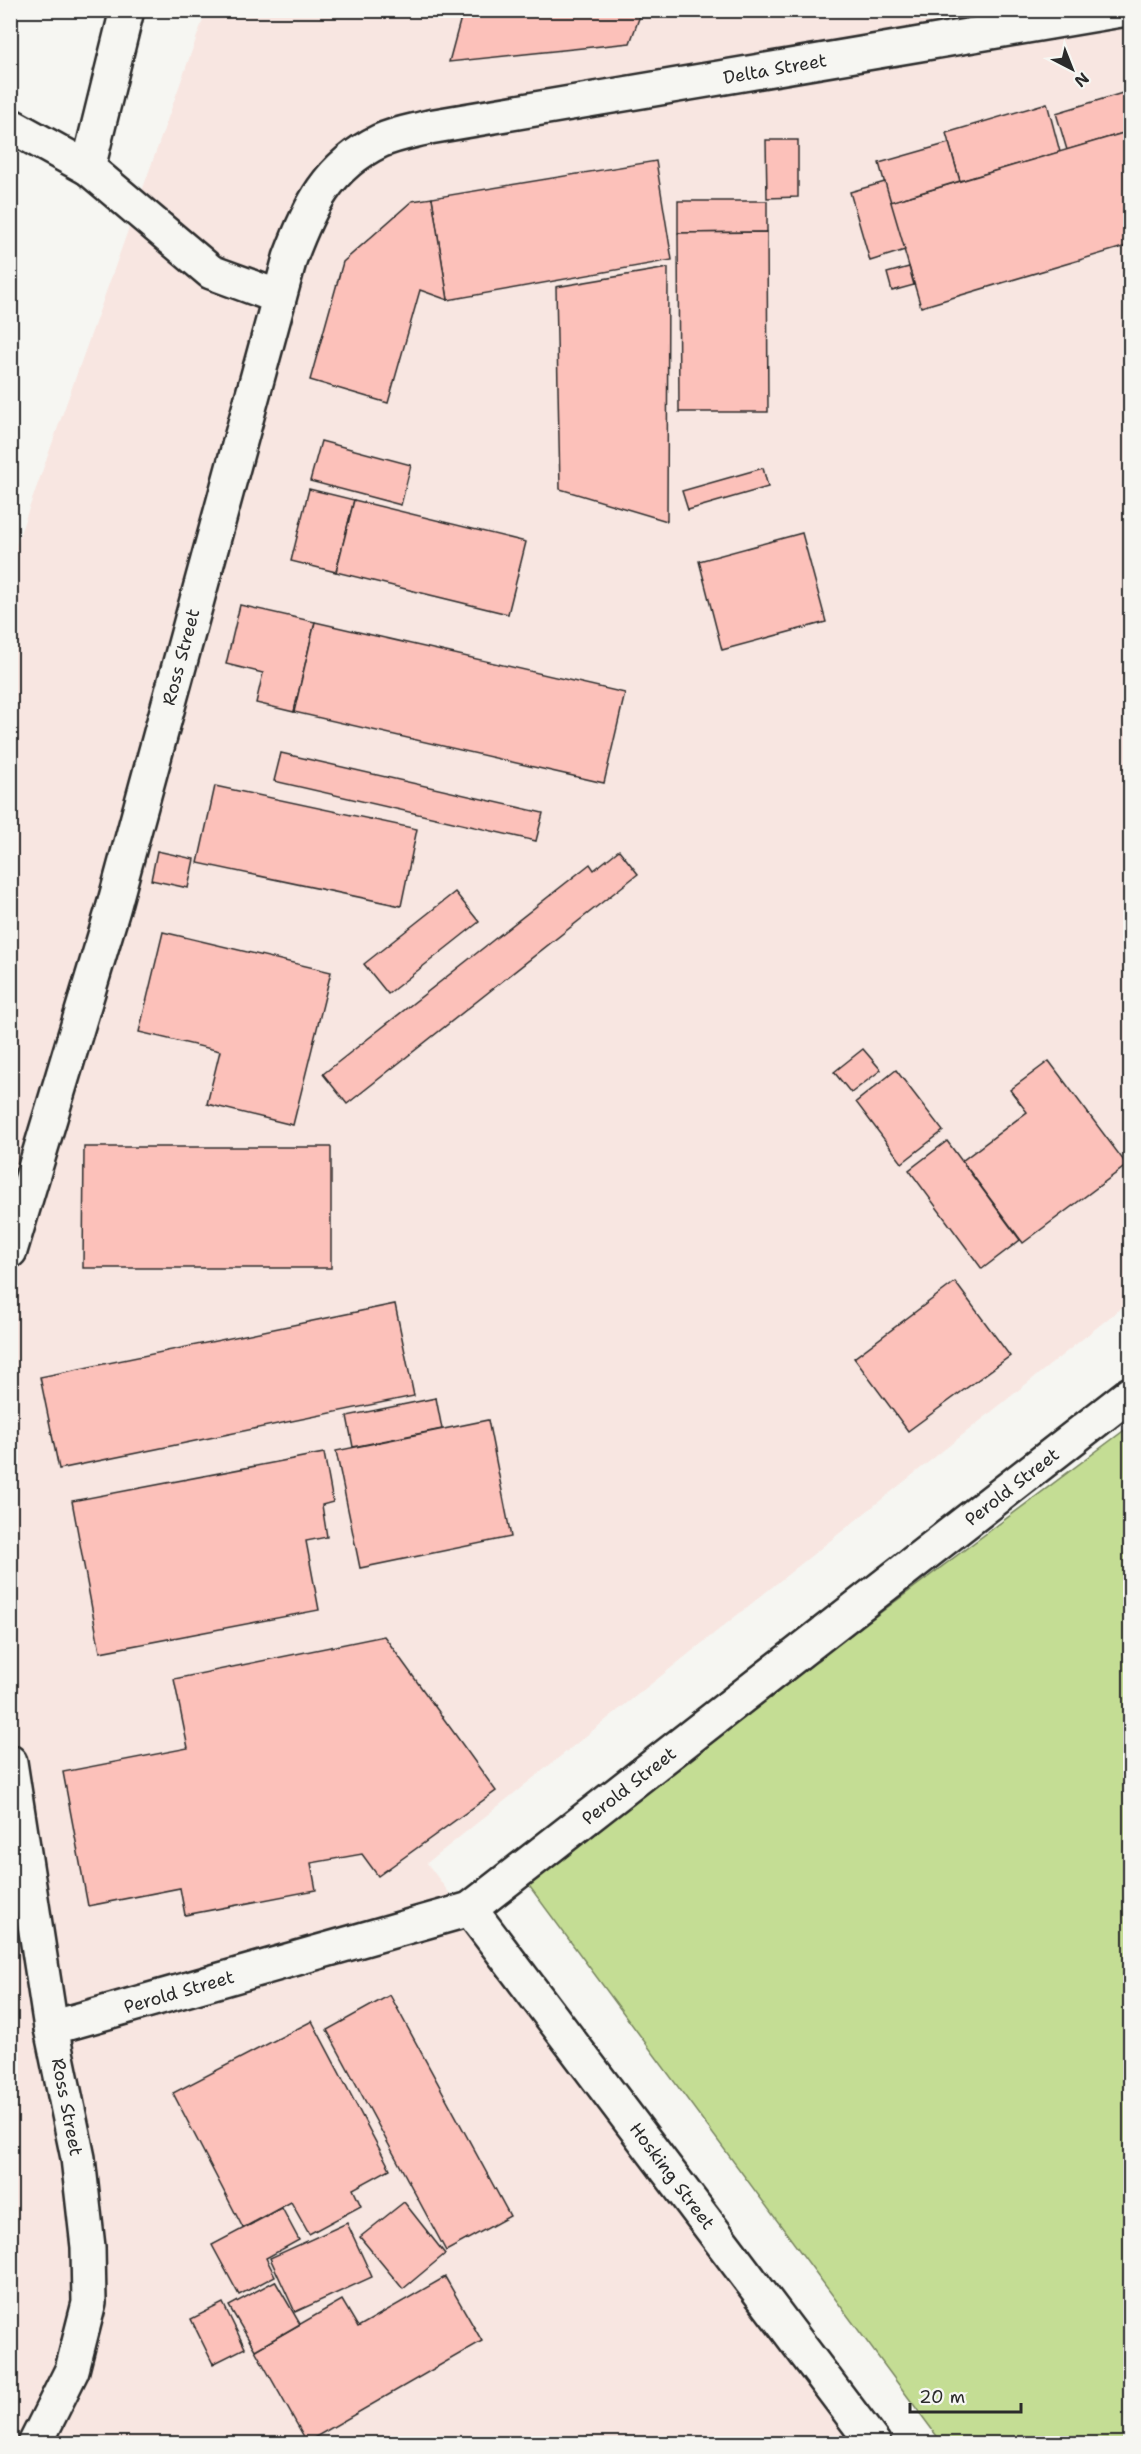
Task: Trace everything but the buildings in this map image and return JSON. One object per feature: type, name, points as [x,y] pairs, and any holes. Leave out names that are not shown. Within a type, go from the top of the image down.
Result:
[{"type":"street","points":[[88,168],[127,10]]},
{"type":"street","name":"Delta Street","points":[[429,127],[1121,10]]},
{"type":"street","points":[[10,124],[88,168],[211,272],[279,297]]},
{"type":"street","name":"Ross Street","points":[[10,1251],[113,909],[279,297],[308,210],[325,185],[351,159],[381,140],[429,127]]},
{"type":"street","name":"Perold Street","points":[[51,2028],[470,1909],[1131,1394]]},
{"type":"street","name":"Ross Street","points":[[10,1762],[51,2028],[78,2158],[88,2247],[89,2303],[72,2370],[35,2444]]},
{"type":"street","name":"Hosking Street","points":[[470,1909],[874,2444]]},
{"type":"shaded area","points":[[206,11],[1130,11],[1130,1301],[427,1863],[856,2443],[11,2444],[11,559]]},
{"type":"green space","points":[[1130,1426],[1130,2443],[942,2443],[524,1879]]}]
